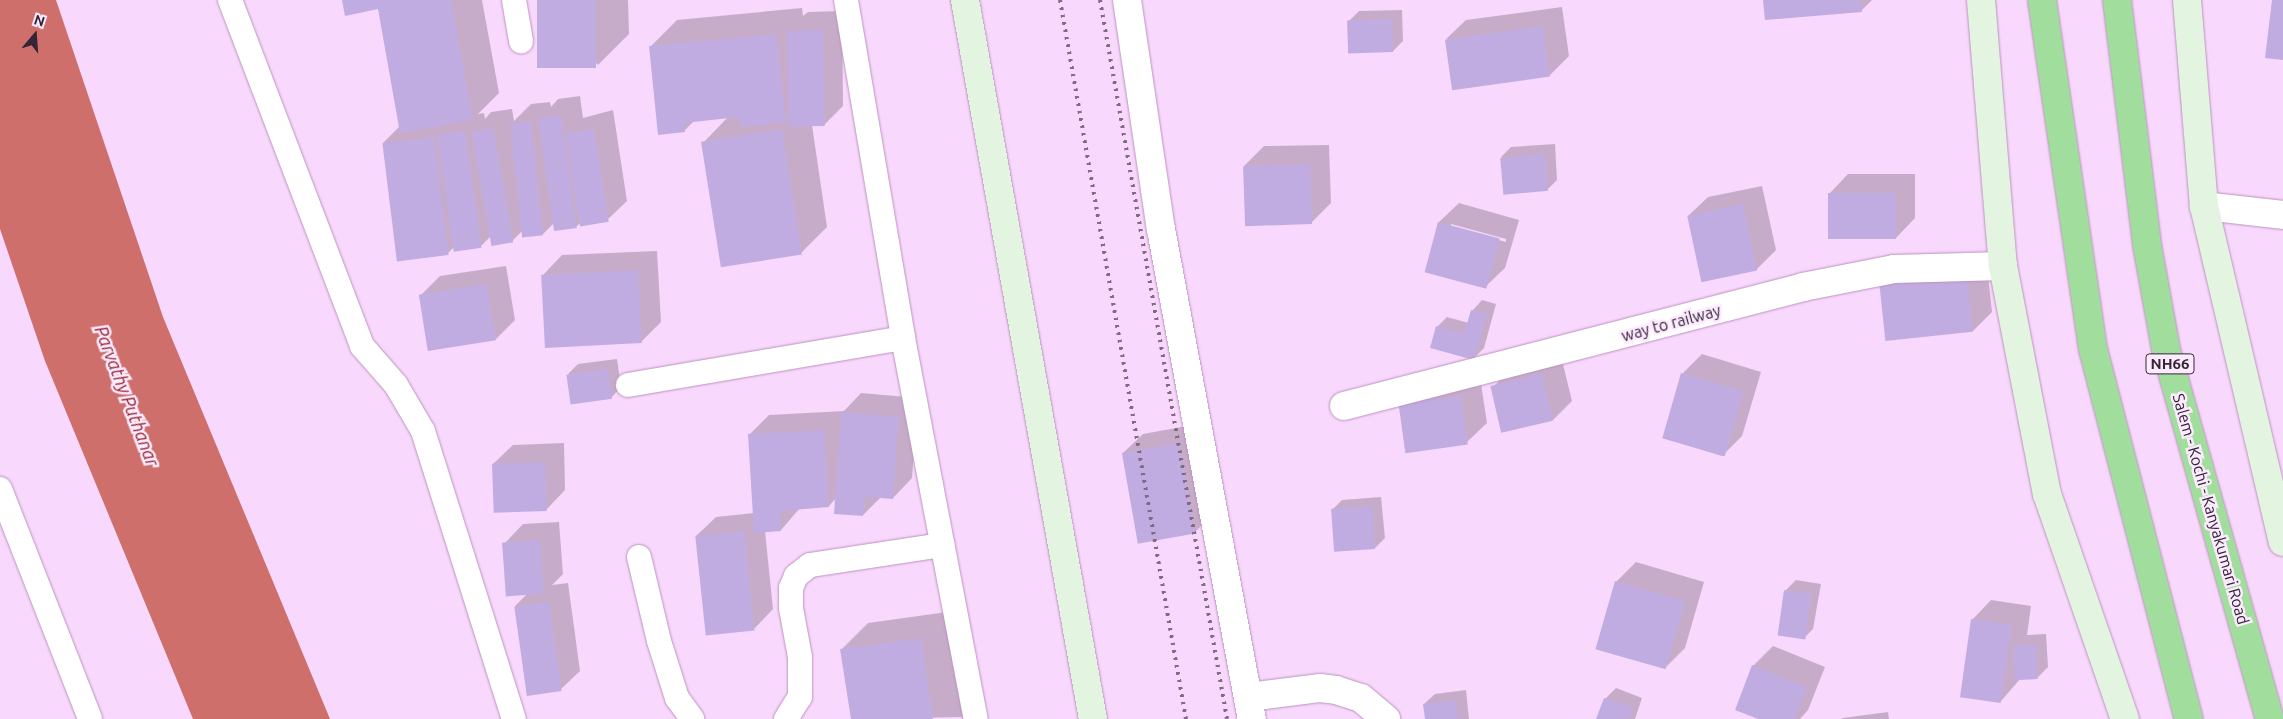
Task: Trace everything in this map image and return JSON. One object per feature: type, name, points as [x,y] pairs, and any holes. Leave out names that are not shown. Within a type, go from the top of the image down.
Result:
[{"type":"highway","points":[[2042,0],[2093,349],[2189,719]]},
{"type":"highway","name":"Salem - Kochi - Kanyakumari Road","points":[[2117,0],[2147,245],[2166,350],[2270,719]]},
{"type":"street","points":[[965,0],[1093,719]]},
{"type":"street","points":[[1127,0],[1161,229],[1212,519],[1250,708],[1320,688],[1336,690],[1361,698],[1386,719]]},
{"type":"street","points":[[1981,0],[2002,266],[2047,494],[2125,719]]},
{"type":"street","points":[[2187,0],[2204,206],[2283,542]]},
{"type":"street","points":[[2204,206],[2283,215]]},
{"type":"street","name":"way to railway","points":[[1344,406],[1804,287],[1894,269],[2002,266]]},
{"type":"lane","points":[[230,0],[362,346],[396,385],[423,432],[514,719]]},
{"type":"lane","points":[[514,0],[522,41]]},
{"type":"lane","points":[[846,0],[904,338],[976,719]]},
{"type":"lane","points":[[628,384],[904,338]]},
{"type":"lane","points":[[0,489],[90,719]]},
{"type":"lane","points":[[786,719],[800,697],[800,657],[791,608],[791,588],[796,576],[810,565],[942,545]]},
{"type":"lane","points":[[639,557],[659,641],[677,698],[692,719]]},
{"type":"water","name":"Parvathy Puthanar","points":[[0,0],[56,0],[163,317],[330,719],[193,719],[45,361],[0,229]]},
{"type":"building","points":[[342,0],[451,0],[473,120],[400,133],[378,9],[345,16]]},
{"type":"building","points":[[537,0],[596,0],[596,68],[537,68]]},
{"type":"building","points":[[1763,0],[1861,0],[1862,12],[1765,20]]},
{"type":"building","points":[[2272,0],[2283,0],[2283,60],[2265,58]]},
{"type":"building","points":[[1392,19],[1393,52],[1348,54],[1347,21]]},
{"type":"building","points":[[1543,26],[1550,77],[1452,90],[1445,40]]},
{"type":"building","points":[[823,30],[825,126],[789,127],[787,31]]},
{"type":"building","points":[[776,34],[786,122],[741,127],[739,117],[684,123],[685,132],[658,135],[649,46]]},
{"type":"building","points":[[561,115],[577,228],[554,231],[538,118]]},
{"type":"building","points":[[531,121],[543,235],[522,238],[510,123]]},
{"type":"building","points":[[493,128],[513,242],[491,246],[471,132]]},
{"type":"building","points":[[594,129],[609,222],[580,226],[565,134]]},
{"type":"building","points":[[782,129],[802,254],[721,267],[701,142]]},
{"type":"building","points":[[465,131],[481,248],[454,252],[437,135]]},
{"type":"building","points":[[434,137],[449,255],[397,261],[382,143]]},
{"type":"building","points":[[1545,154],[1548,191],[1503,195],[1500,158]]},
{"type":"building","points":[[1310,164],[1312,224],[1245,226],[1243,166]]},
{"type":"building","points":[[1828,193],[1896,193],[1896,239],[1828,239]]},
{"type":"building","points":[[1743,204],[1757,271],[1701,282],[1687,216]]},
{"type":"building","points":[[1438,222],[1500,239],[1486,289],[1425,272]]},
{"type":"building","points":[[638,270],[642,343],[545,348],[541,275]]},
{"type":"building","points":[[1967,276],[1973,332],[1885,341],[1879,285]]},
{"type":"building","points":[[487,284],[496,340],[428,351],[419,295]]},
{"type":"building","points":[[1471,310],[1487,314],[1474,360],[1430,348],[1436,326],[1464,334]]},
{"type":"building","points":[[608,369],[612,399],[571,405],[566,375]]},
{"type":"building","points":[[1681,373],[1743,391],[1725,456],[1662,438]]},
{"type":"building","points":[[1542,374],[1553,421],[1501,433],[1490,386]]},
{"type":"building","points":[[1461,396],[1468,445],[1405,453],[1399,405]]},
{"type":"building","points":[[841,412],[899,417],[893,499],[865,497],[863,516],[834,514]]},
{"type":"building","points":[[824,430],[829,507],[780,511],[781,531],[754,533],[748,434]]},
{"type":"building","points":[[1179,443],[1195,534],[1138,544],[1122,453]]},
{"type":"building","points":[[545,462],[547,511],[494,513],[492,464]]},
{"type":"building","points":[[1372,506],[1375,549],[1334,552],[1331,509]]},
{"type":"building","points":[[744,531],[754,630],[706,636],[695,536]]},
{"type":"building","points":[[540,540],[544,594],[506,597],[502,543]]},
{"type":"building","points":[[1615,581],[1685,601],[1666,669],[1595,649]]},
{"type":"building","points":[[1784,590],[1812,594],[1805,639],[1778,636]]},
{"type":"building","points":[[549,602],[562,691],[527,696],[514,607]]},
{"type":"building","points":[[1971,619],[2012,625],[2001,703],[1960,697]]},
{"type":"building","points":[[921,638],[933,719],[851,719],[840,649]]},
{"type":"building","points":[[2036,644],[2038,679],[2015,680],[2013,645]]},
{"type":"building","points":[[1752,665],[1807,687],[1794,719],[1758,719],[1735,710]]},
{"type":"building","points":[[1604,698],[1633,708],[1629,719],[1596,719]]},
{"type":"building","points":[[1456,700],[1458,719],[1425,719],[1423,704]]},
{"type":"railway","points":[[1060,0],[1186,719]]},
{"type":"railway","points":[[1100,0],[1227,719]]}]
